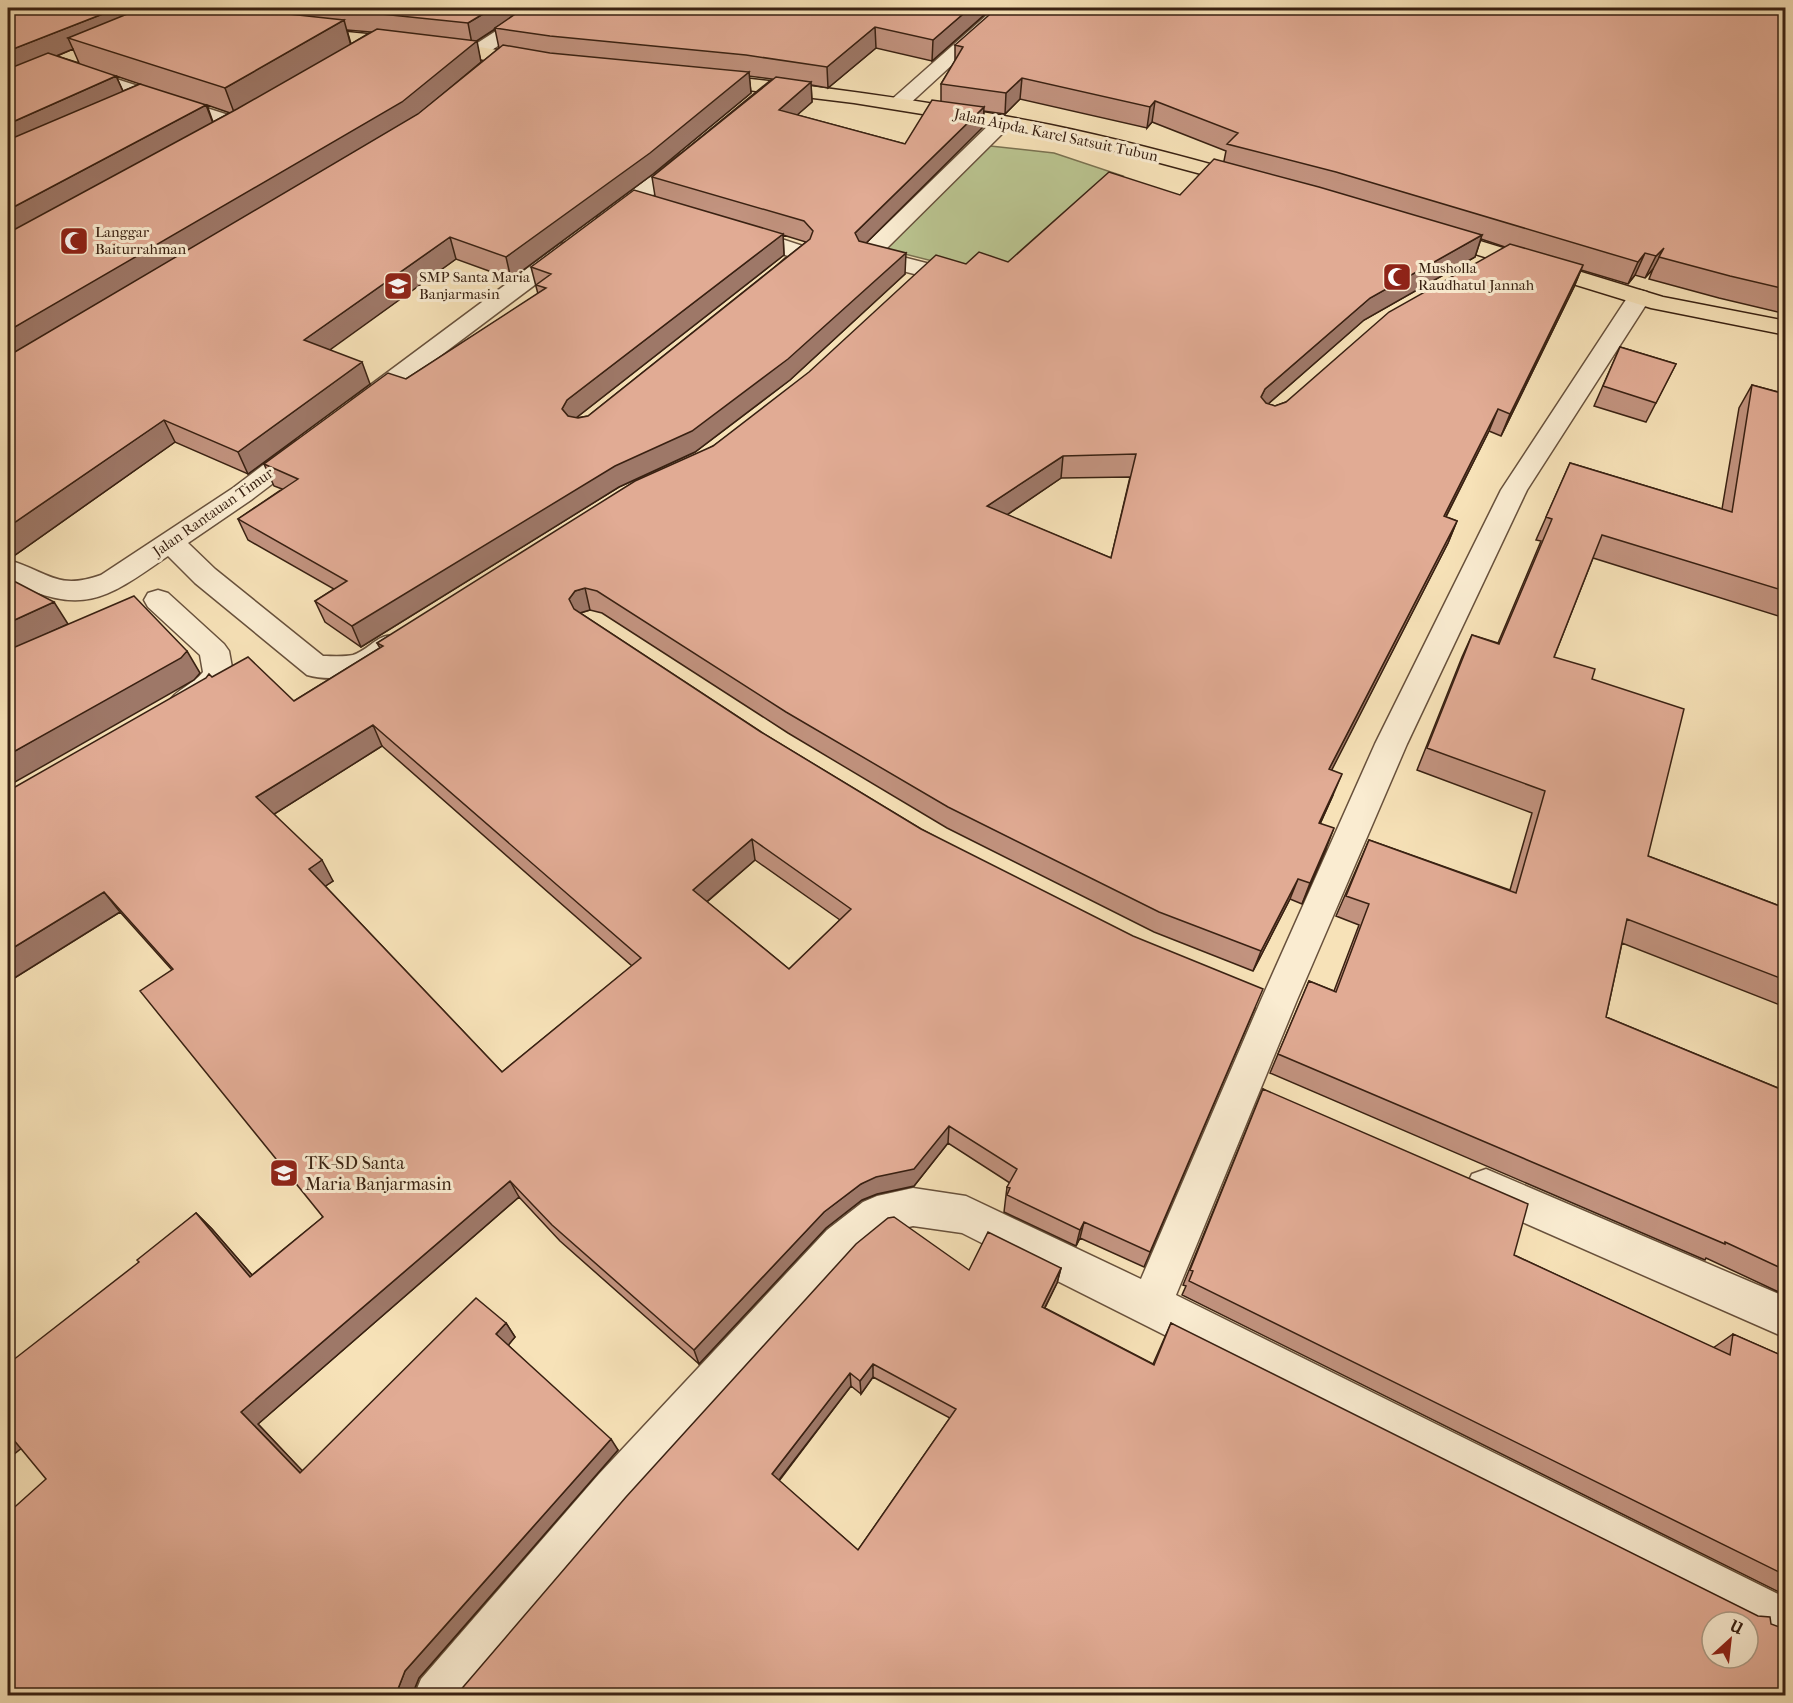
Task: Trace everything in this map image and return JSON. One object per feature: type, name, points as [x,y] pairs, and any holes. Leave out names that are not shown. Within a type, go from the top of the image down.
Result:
[{"type":"main road","points":[[287,32],[378,41],[479,63]]},
{"type":"main road","points":[[501,58],[554,65]]},
{"type":"main road","name":"Jalan Aipda. Karel Satsuit Tubun","points":[[690,79],[898,104],[1003,122],[1102,142],[1270,186]]},
{"type":"main road","points":[[1413,228],[1639,297],[1785,328]]},
{"type":"street","points":[[479,63],[543,8]]},
{"type":"street","points":[[898,104],[1005,8]]},
{"type":"street","points":[[348,59],[378,41]]},
{"type":"street","points":[[479,63],[501,58]]},
{"type":"street","points":[[67,61],[146,96],[237,124]]},
{"type":"street","points":[[744,111],[772,88]]},
{"type":"street","points":[[125,106],[146,96]]},
{"type":"street","points":[[216,136],[257,112]]},
{"type":"street","points":[[900,294],[926,270],[868,255],[1003,122]]},
{"type":"street","name":"Jalan Rantauan Timur","points":[[8,568],[54,591],[89,591],[111,582],[242,494],[334,424],[645,203],[707,141]]},
{"type":"street","points":[[721,226],[801,253],[799,258],[754,294]]},
{"type":"street","points":[[1471,271],[1501,254]]},
{"type":"street","points":[[1151,1305],[1261,1089],[1280,1000],[1391,744],[1514,490],[1639,297]]},
{"type":"street","points":[[170,542],[205,576],[316,667],[359,665],[410,633]]},
{"type":"street","points":[[156,719],[206,690],[218,673],[214,651],[147,605],[205,576]]},
{"type":"street","points":[[1248,987],[1280,1000]]},
{"type":"street","points":[[1458,1175],[1785,1318]]},
{"type":"street","points":[[438,1695],[623,1481],[841,1244],[877,1215],[914,1208],[966,1215],[1151,1305],[1785,1623]]},
{"type":"green space","points":[[981,145],[1054,153],[1123,176],[1057,231],[1108,251],[976,272],[885,249]]},
{"type":"building","points":[[18,8],[118,8],[8,51],[8,17]]},
{"type":"building","points":[[142,8],[233,8],[344,20],[225,88],[68,38]]},
{"type":"building","points":[[323,8],[493,8],[468,23]]},
{"type":"building","points":[[524,8],[970,8],[933,40],[875,27],[827,67],[746,55],[550,36],[495,28]]},
{"type":"building","points":[[997,8],[1785,8],[1785,289],[1659,257],[1664,248],[1656,256],[1645,253],[1638,262],[1336,172],[1227,144],[1238,133],[1155,101],[1150,107],[1022,78],[1006,93],[941,84],[963,47],[955,45]]},
{"type":"building","points":[[377,29],[477,41],[402,102],[8,331],[8,233],[237,109]]},
{"type":"building","points":[[503,45],[550,53],[749,72],[650,153],[506,257],[450,237],[304,340],[362,362],[238,452],[164,420],[8,527],[8,356],[418,114]]},
{"type":"building","points":[[48,53],[116,76],[8,124],[8,69]]},
{"type":"building","points":[[776,77],[811,82],[779,110],[905,144],[932,100],[984,107],[855,233],[859,241],[906,253],[788,359],[692,431],[615,466],[352,626],[315,601],[347,581],[238,519],[298,479],[264,464],[388,373],[406,379],[546,288],[536,285],[551,274],[531,267],[634,190],[783,234],[567,400],[562,409],[568,416],[578,418],[588,416],[810,239],[813,231],[804,221],[652,177]]},
{"type":"building","points":[[140,84],[206,105],[8,210],[8,140]]},
{"type":"building","points":[[1214,159],[1482,235],[1370,298],[1265,389],[1261,397],[1266,403],[1275,406],[1286,402],[1389,312],[1510,244],[1583,265],[1510,414],[1498,409],[1444,516],[1457,521],[1329,769],[1342,774],[1319,823],[1334,828],[1310,883],[1298,879],[1261,951],[1159,912],[948,807],[786,712],[597,591],[585,588],[575,591],[569,599],[574,609],[761,732],[921,829],[1133,936],[1263,989],[1150,1252],[1084,1222],[1080,1230],[1007,1195],[1010,1188],[1007,1187],[1017,1169],[949,1126],[914,1169],[876,1177],[861,1184],[824,1212],[694,1350],[552,1225],[510,1181],[241,1412],[300,1473],[476,1298],[506,1323],[496,1334],[611,1439],[405,1671],[398,1689],[400,1693],[458,1693],[626,1497],[856,1244],[888,1218],[894,1217],[969,1270],[988,1232],[1061,1268],[1042,1307],[1154,1365],[1171,1323],[1746,1610],[1700,1610],[1700,1670],[1760,1670],[1760,1616],[1770,1617],[1771,1624],[1785,1629],[1785,1695],[8,1695],[8,1513],[46,1479],[8,1433],[8,1364],[139,1262],[137,1260],[196,1213],[250,1277],[323,1217],[140,991],[173,969],[104,892],[8,951],[8,791],[206,678],[209,674],[212,677],[248,657],[294,701],[383,646],[377,643],[635,481],[713,446],[809,372],[936,255],[966,264],[979,252],[1008,262],[1109,172],[1180,195]],"holes":[[[1136,454],[1111,558],[987,506],[1063,456]],[[373,725],[641,958],[502,1072],[309,869],[322,860],[256,797]],[[752,839],[851,909],[789,969],[693,890]],[[873,1364],[956,1409],[858,1550],[772,1474],[850,1373],[860,1381]]]},
{"type":"building","points":[[1620,347],[1676,364],[1656,403],[1603,386]]},
{"type":"building","points":[[1752,385],[1785,394],[1785,591],[1602,535],[1554,657],[1595,669],[1592,679],[1684,709],[1648,856],[1785,908],[1785,980],[1627,919],[1606,1017],[1785,1091],[1785,1270],[1725,1242],[1725,1244],[1278,1054],[1309,981],[1336,992],[1369,904],[1346,896],[1369,840],[1516,893],[1545,791],[1427,748],[1472,635],[1499,644],[1552,519],[1546,517],[1570,463],[1732,512]]},
{"type":"building","points":[[8,578],[54,602],[8,623]]},
{"type":"building","points":[[134,596],[187,651],[181,658],[8,755],[8,650]]},
{"type":"building","points":[[1263,1089],[1528,1204],[1514,1255],[1730,1355],[1733,1334],[1785,1357],[1785,1575],[1189,1281],[1193,1271],[1190,1270]]},
{"type":"place","name":"Langgar Baiturrahman","points":[[74,241]]},
{"type":"place","name":"Musholla Raudhatul Jannah","points":[[1397,277]]},
{"type":"place","name":"SMP Santa Maria Banjarmasin","points":[[398,286]]},
{"type":"place","name":"TK-SD Santa Maria Banjarmasin","points":[[284,1173]]}]
